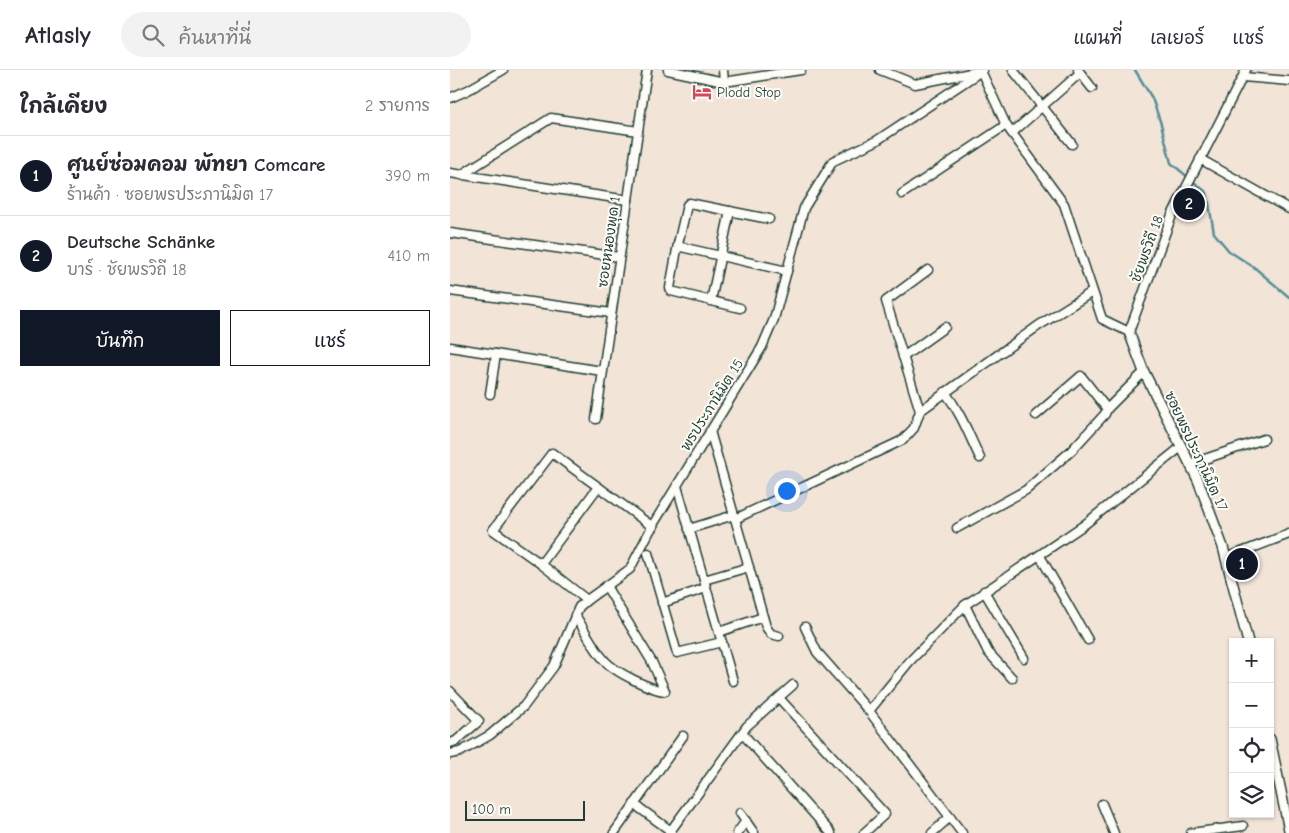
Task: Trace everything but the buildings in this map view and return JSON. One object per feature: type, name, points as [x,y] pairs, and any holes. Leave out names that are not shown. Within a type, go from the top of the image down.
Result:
[{"type":"street","points":[[450,98],[503,70]]},
{"type":"street","name":"ซอยหนองพุด 1","points":[[596,418],[647,70]]},
{"type":"street","points":[[668,70],[724,82],[800,70]]},
{"type":"street","points":[[723,70],[724,82]]},
{"type":"street","points":[[880,70],[915,84],[982,70],[1006,125],[1064,204],[1102,319],[1130,332]]},
{"type":"street","name":"พรประภานิมิต 15","points":[[450,754],[460,752],[490,735],[524,706],[554,666],[579,607],[630,569],[677,486],[762,347],[774,319],[804,208],[833,161],[876,141],[982,70]]},
{"type":"street","points":[[1013,70],[1072,144]]},
{"type":"street","points":[[1012,133],[1079,72],[1092,88]]},
{"type":"street","points":[[1245,74],[1289,81]]},
{"type":"street","name":"ชัยพรวิถี 18","points":[[1130,332],[1172,216],[1245,74]]},
{"type":"street","points":[[461,175],[550,118],[638,131]]},
{"type":"street","points":[[902,194],[1006,125]]},
{"type":"street","points":[[1200,159],[1289,209]]},
{"type":"street","points":[[450,173],[628,200]]},
{"type":"street","points":[[740,308],[670,290],[687,204],[692,203],[769,219]]},
{"type":"street","points":[[711,301],[730,211]]},
{"type":"street","points":[[450,234],[620,256]]},
{"type":"street","points":[[678,244],[681,247],[786,271]]},
{"type":"street","points":[[920,411],[886,301],[928,270]]},
{"type":"street","points":[[450,291],[611,313]]},
{"type":"street","points":[[689,529],[735,517],[903,440],[912,433],[920,411],[1038,326],[1092,292]]},
{"type":"street","points":[[903,357],[945,327]]},
{"type":"street","name":"ซอยพรประภานิมิต 17","points":[[1130,332],[1144,372],[1198,480],[1226,558],[1247,638]]},
{"type":"street","points":[[450,347],[602,371]]},
{"type":"street","points":[[490,394],[496,354]]},
{"type":"street","points":[[957,528],[1026,490],[1072,451],[1107,410],[1144,372]]},
{"type":"street","points":[[1036,416],[1081,376],[1107,410]]},
{"type":"street","points":[[945,392],[957,408],[980,458]]},
{"type":"street","points":[[710,431],[763,617],[770,632],[773,635],[779,636]]},
{"type":"street","points":[[1190,464],[1264,439]]},
{"type":"street","points":[[869,711],[909,662],[965,605],[1084,526],[1181,447]]},
{"type":"street","points":[[587,600],[493,530],[552,454],[653,527]]},
{"type":"street","points":[[677,486],[733,682]]},
{"type":"street","points":[[541,564],[598,487]]},
{"type":"street","points":[[1226,558],[1289,534]]},
{"type":"street","points":[[648,553],[676,653],[722,642]]},
{"type":"street","points":[[1040,556],[1088,640]]},
{"type":"street","points":[[662,603],[749,567]]},
{"type":"street","points":[[575,615],[606,662],[620,672],[657,690],[665,691],[652,662],[606,586]]},
{"type":"street","points":[[984,591],[1024,658]]},
{"type":"street","points":[[965,605],[988,652],[1012,678]]},
{"type":"street","points":[[719,632],[763,617]]},
{"type":"street","points":[[805,627],[816,652],[869,711],[962,833]]},
{"type":"street","points":[[634,804],[670,832],[742,733],[793,685]]},
{"type":"street","points":[[450,692],[480,721],[456,741],[450,742]]},
{"type":"street","points":[[780,698],[884,814],[864,833]]},
{"type":"street","points":[[742,733],[831,833]]},
{"type":"street","points":[[614,833],[683,736]]},
{"type":"street","points":[[1274,758],[1289,830]]},
{"type":"street","points":[[1102,804],[1114,833]]},
{"type":"street","points":[[740,814],[754,833]]},
{"type":"street","points":[[932,833],[950,817]]},
{"type":"street","points":[[737,833],[746,821]]},
{"type":"street","points":[[1191,833],[1243,826]]},
{"type":"waterway","points":[[1135,70],[1152,98],[1171,163],[1207,193],[1214,233],[1229,251],[1255,268],[1289,297]]},
{"type":"place","name":"Plodd Stop","points":[[702,92]]},
{"type":"place","name":"Deutsche Schänke","points":[[1189,204]]},
{"type":"place","name":"ศูนย์ซ่อมคอม พัทยา Comcare","points":[[1242,564]]}]
